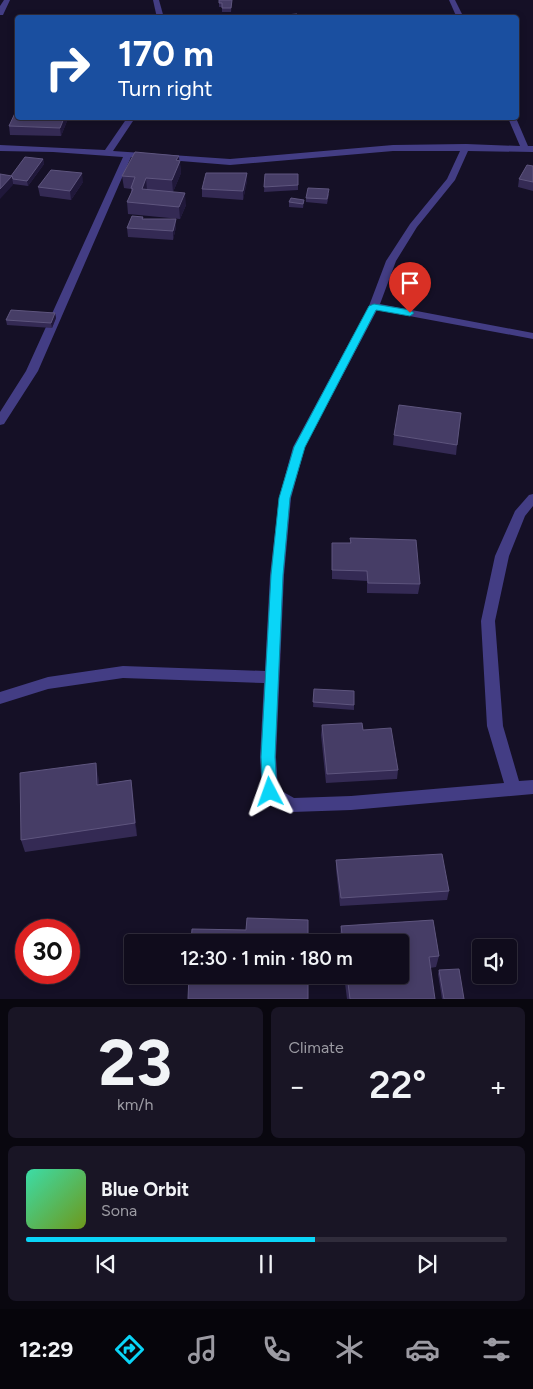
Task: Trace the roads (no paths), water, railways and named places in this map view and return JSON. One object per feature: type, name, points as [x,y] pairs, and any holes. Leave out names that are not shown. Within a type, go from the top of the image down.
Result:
[{"type":"street","points":[[0,13],[6,0]]},
{"type":"street","points":[[156,0],[160,15]]},
{"type":"street","points":[[452,0],[460,15]]},
{"type":"street","points":[[107,154],[130,120]]},
{"type":"street","points":[[513,120],[529,149]]},
{"type":"street","points":[[0,148],[52,149],[230,162],[393,148],[466,147],[529,149]]},
{"type":"street","points":[[466,147],[452,180],[413,226],[391,261],[374,306],[299,447],[285,498],[277,575],[268,757],[270,792],[292,805],[351,803],[533,787]]},
{"type":"street","points":[[0,421],[5,406],[32,371],[128,155]]},
{"type":"street","points":[[374,306],[533,336]]},
{"type":"street","points":[[514,790],[495,726],[488,621],[502,556],[519,514],[533,498]]},
{"type":"street","points":[[0,698],[48,683],[123,672],[273,677]]}]
